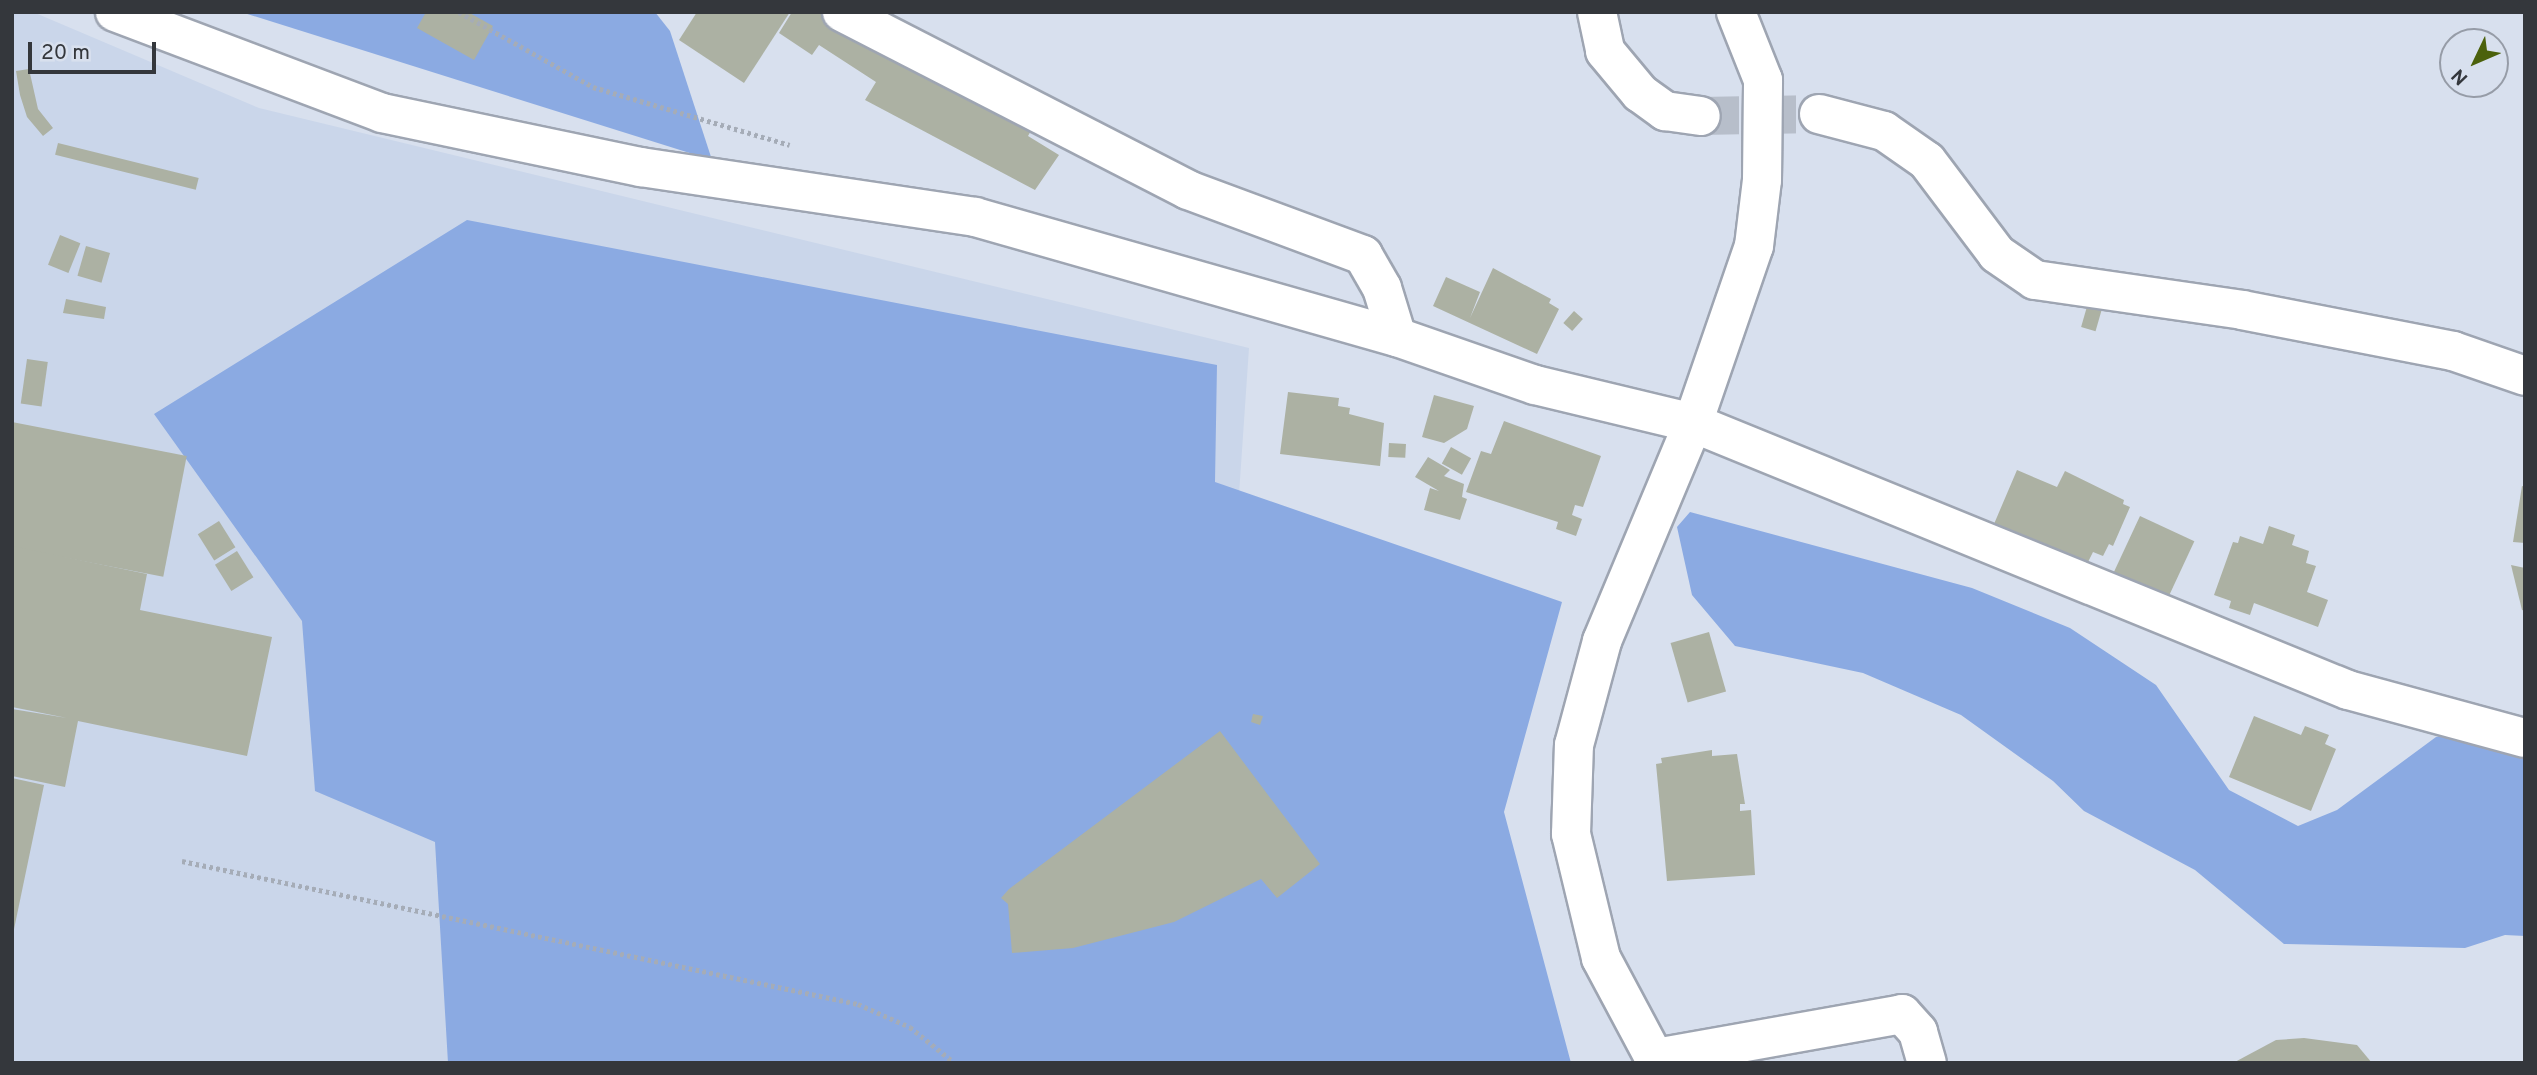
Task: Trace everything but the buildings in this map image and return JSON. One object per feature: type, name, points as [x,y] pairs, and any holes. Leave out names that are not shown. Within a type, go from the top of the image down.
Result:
[{"type":"street","points":[[115,12],[382,113],[641,167],[975,218],[1397,337],[1535,385],[1693,423],[2348,690],[2525,738]]},
{"type":"street","points":[[842,12],[1188,190],[1363,255],[1382,288],[1397,337]]},
{"type":"street","points":[[1597,12],[1605,51],[1640,93],[1665,111],[1701,116]]},
{"type":"street","points":[[1736,12],[1763,79],[1762,180],[1754,246],[1693,423],[1602,641],[1574,745],[1571,834],[1601,958],[1657,1060],[1902,1014],[1918,1032],[1927,1063]]},
{"type":"street","points":[[1819,114],[1884,131],[1927,161],[1997,254],[2035,280],[2242,310],[2427,346],[2499,363],[2525,376]]},
{"type":"path","points":[[459,12],[593,87],[794,146]]},
{"type":"path","points":[[182,861],[858,1004],[909,1027],[955,1063]]},
{"type":"shaded area","points":[[12,12],[33,12],[259,108],[1249,348],[1229,641],[700,1063],[12,1063]]},
{"type":"shaded area","points":[[241,12],[655,12],[670,31],[712,160]]},
{"type":"shaded area","points":[[467,220],[1217,365],[1215,482],[1562,602],[1504,812],[1571,1063],[448,1063],[435,842],[315,791],[302,621],[154,414]]},
{"type":"shaded area","points":[[1690,512],[1972,588],[2070,628],[2156,685],[2229,790],[2298,826],[2337,810],[2436,737],[2475,729],[2525,755],[2525,936],[2505,935],[2465,948],[2284,944],[2195,870],[2084,811],[2053,781],[1961,715],[1863,673],[1735,646],[1692,595],[1677,527]]},
{"type":"tunnel","points":[[1701,116],[1819,114]]}]
